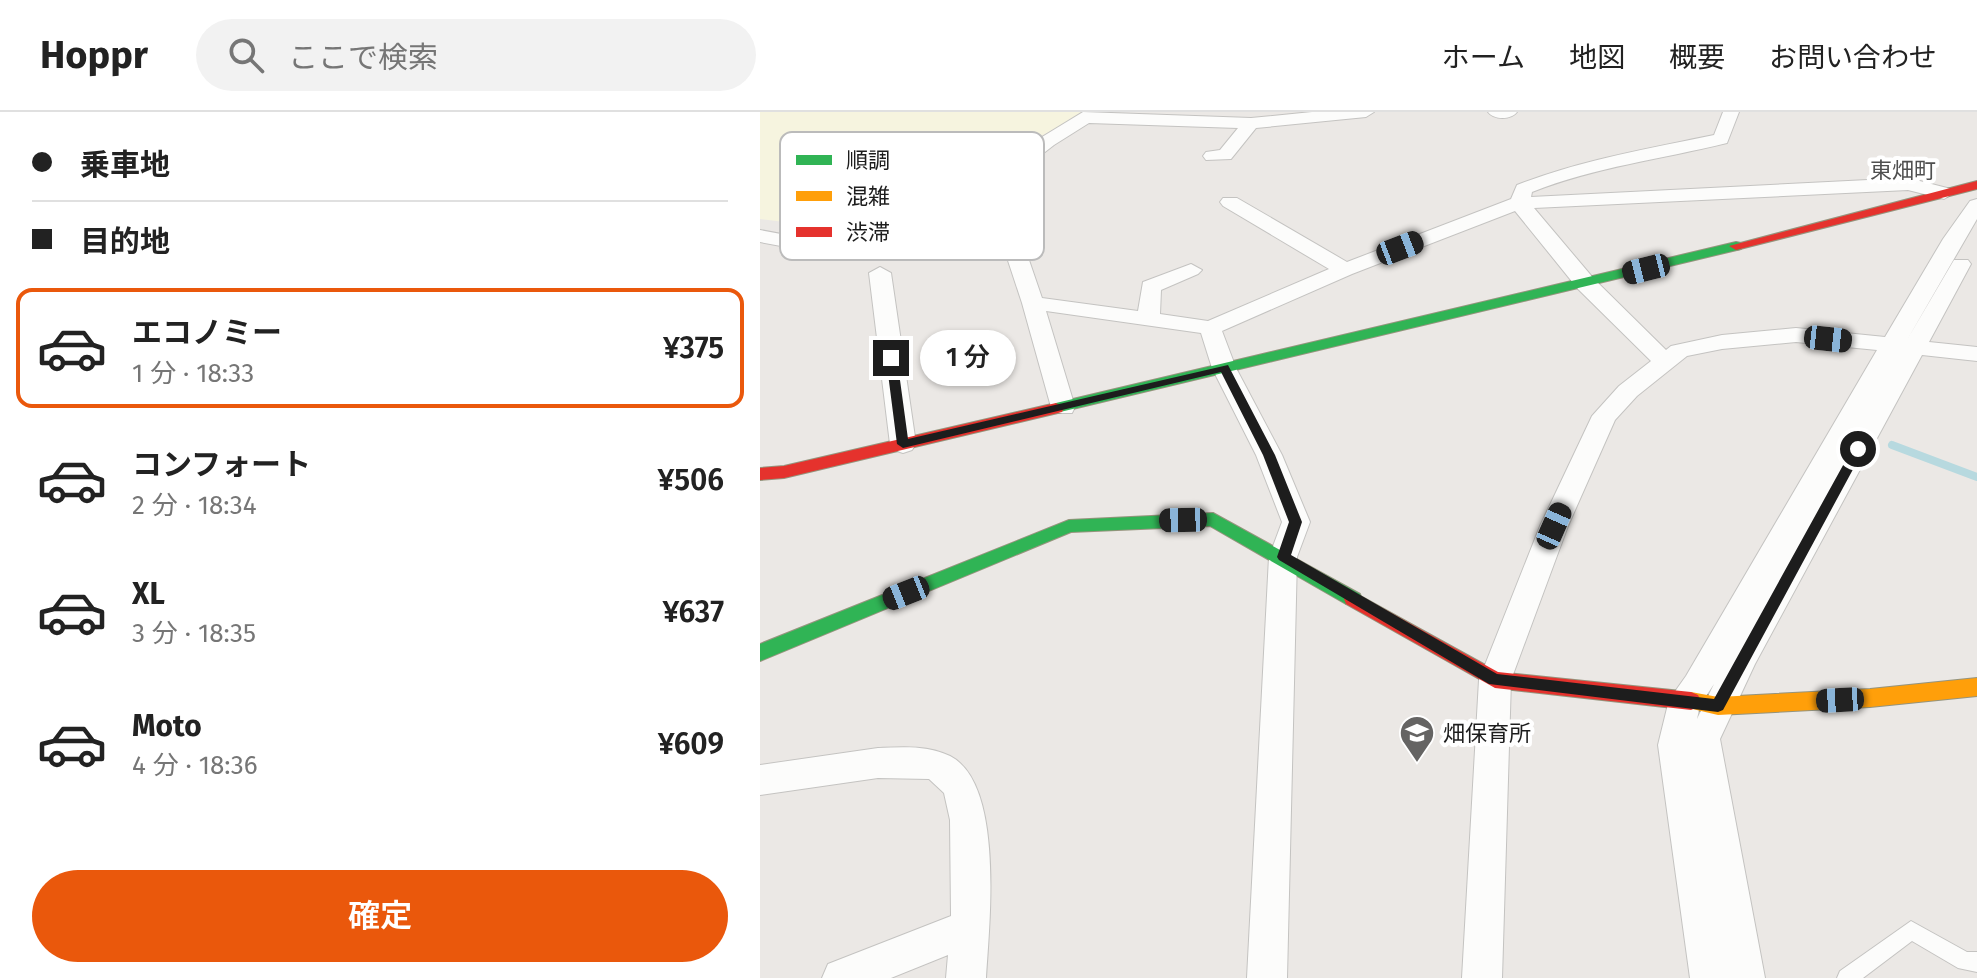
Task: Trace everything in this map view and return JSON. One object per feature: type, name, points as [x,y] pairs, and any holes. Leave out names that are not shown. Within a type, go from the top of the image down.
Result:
[{"type":"street","points":[[1121,119],[1210,112]]},
{"type":"street","points":[[1044,144],[1090,115],[1121,119],[1251,123],[1366,112]]},
{"type":"street","points":[[1496,112],[1509,112]]},
{"type":"street","points":[[1519,203],[1524,189],[1556,175],[1600,162],[1721,139],[1731,112]]},
{"type":"street","points":[[1212,156],[1225,155],[1251,123]]},
{"type":"street","points":[[1033,303],[1210,328],[1345,270],[1519,203],[1908,184],[1944,193]]},
{"type":"street","points":[[760,486],[772,473],[1586,284],[1977,185]]},
{"type":"street","points":[[1230,202],[1345,270]]},
{"type":"street","points":[[1519,203],[1586,284],[1665,362]]},
{"type":"street","points":[[1902,347],[1953,239],[1977,205]]},
{"type":"street","points":[[1745,978],[1697,685],[1902,347],[1977,235]]},
{"type":"street","points":[[760,236],[780,240]]},
{"type":"street","points":[[1019,260],[1063,407]]},
{"type":"street","points":[[1148,319],[1151,287],[1191,270]]},
{"type":"street","points":[[880,273],[903,444]]},
{"type":"street","points":[[1210,328],[1224,368],[1269,455],[1296,522],[1283,557],[1267,978]]},
{"type":"street","points":[[1482,978],[1495,680],[1549,539],[1604,416],[1628,391],[1679,351],[1722,342],[1796,335],[1977,354]]},
{"type":"street","points":[[760,653],[1069,526],[1213,519],[1495,680],[1701,703],[1870,698],[1977,687]]},
{"type":"street","points":[[1701,703],[1675,745],[1710,978]]},
{"type":"street","points":[[760,780],[910,761],[938,767],[957,783],[968,820],[970,928],[966,978]]},
{"type":"street","points":[[842,978],[970,928]]},
{"type":"lane","points":[[1847,978],[1911,930],[1965,961],[1977,962]]},
{"type":"shaded area","points":[[760,112],[1086,112],[1044,134],[1044,132],[780,132],[780,221],[760,219]]},
{"type":"waterway","points":[[1892,445],[1977,477]]},
{"type":"traffic: fast","points":[[1056,408],[1736,246]]},
{"type":"traffic: fast","points":[[760,653],[1069,526],[1213,519],[1353,599]]},
{"type":"traffic: slow","points":[[1691,701],[1718,706],[1870,698],[1977,687]]},
{"type":"traffic: jam","points":[[1736,246],[1977,185]]},
{"type":"traffic: jam","points":[[760,474],[784,472],[1056,408]]},
{"type":"traffic: jam","points":[[1353,599],[1495,680],[1691,701]]},
{"type":"place","name":"畑保育所","points":[[1417,764]]},
{"type":"district","name":"東畑町","points":[[1903,170]]},
{"type":"route","points":[[891,358],[903,444],[1224,368],[1269,455],[1296,522],[1283,557],[1495,680],[1718,706],[1858,449]]}]
